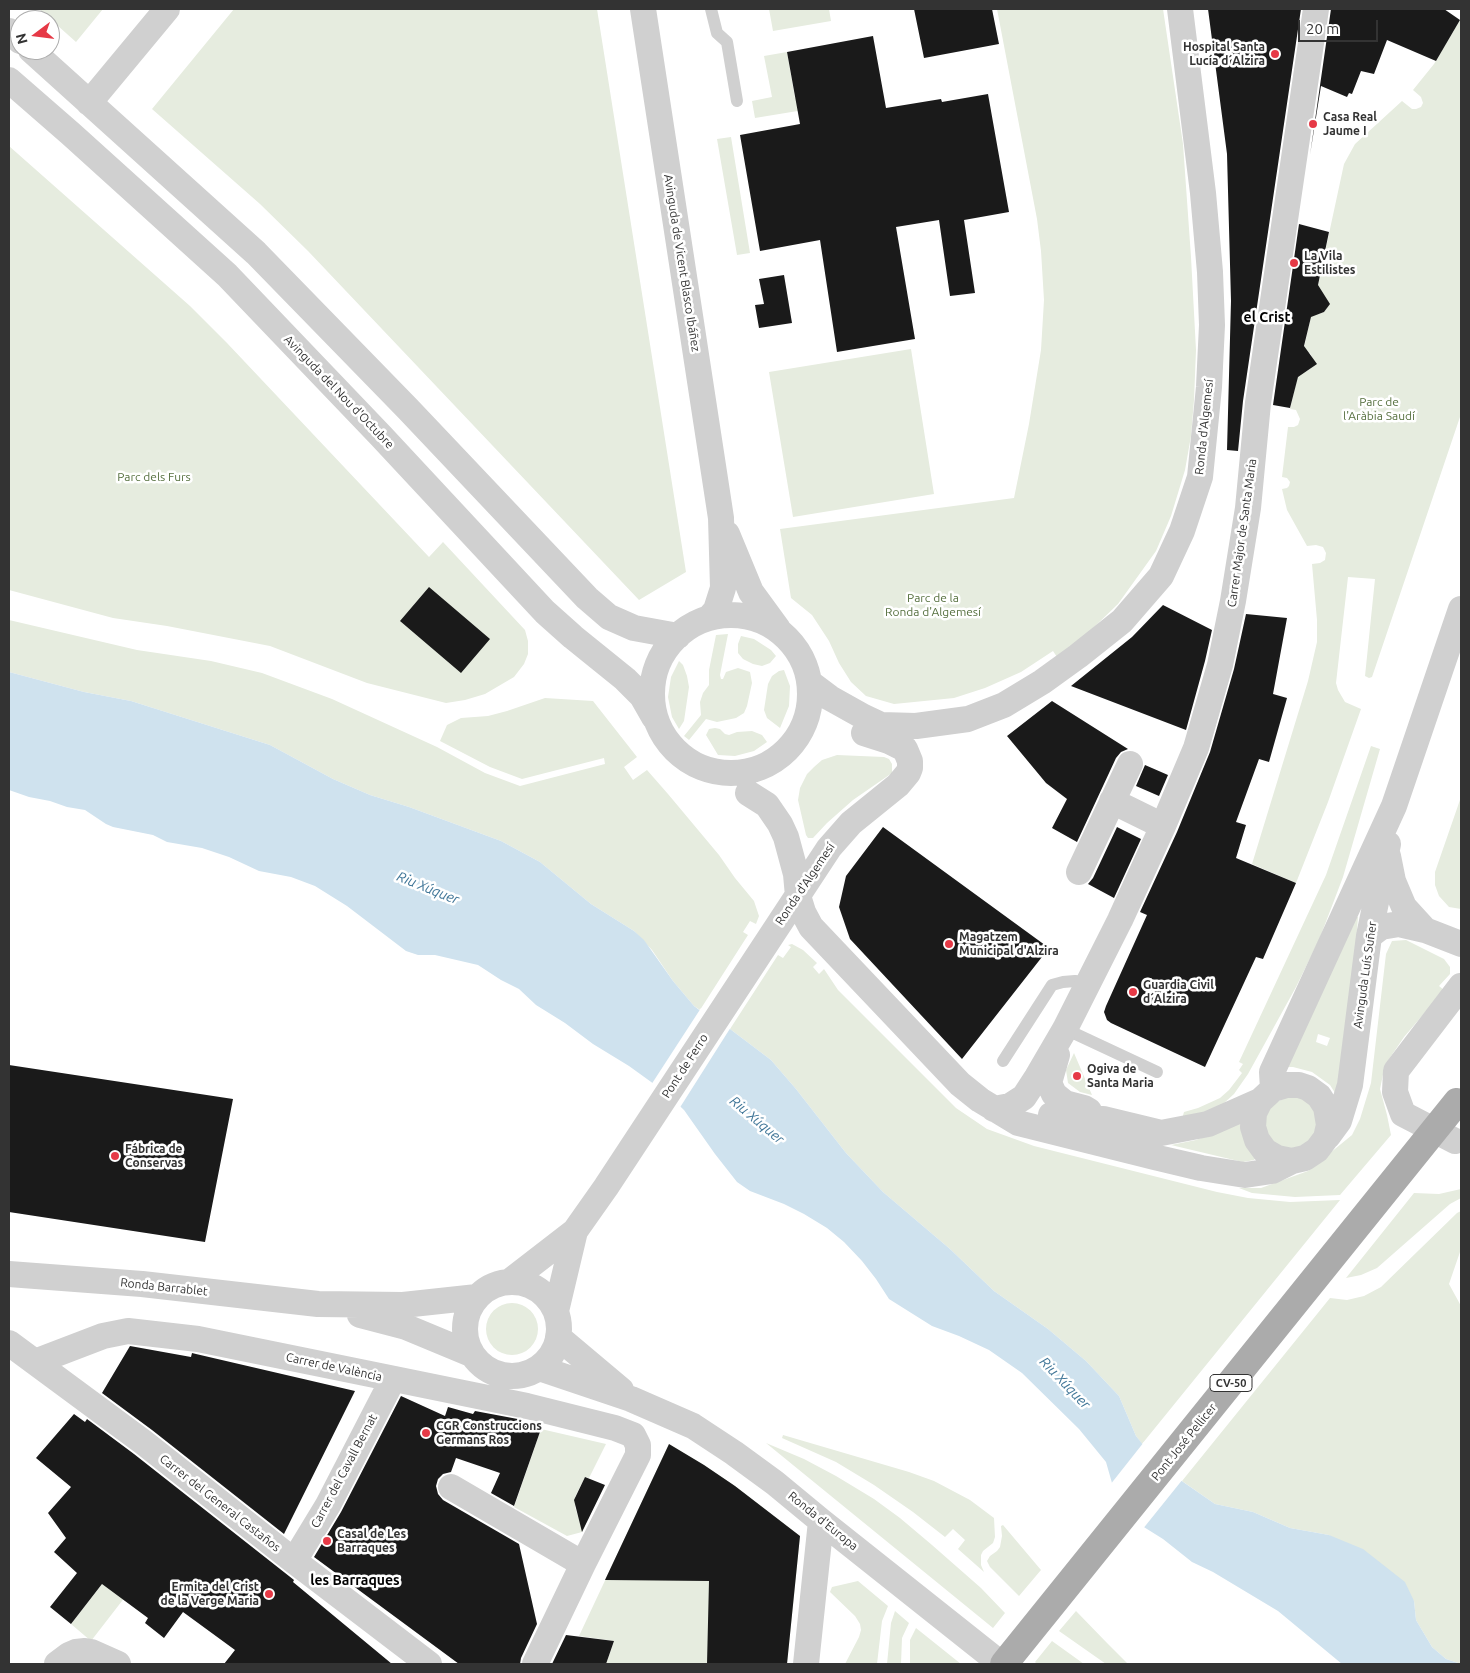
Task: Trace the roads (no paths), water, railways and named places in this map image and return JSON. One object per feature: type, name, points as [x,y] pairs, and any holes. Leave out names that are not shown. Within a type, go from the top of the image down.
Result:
[{"type":"main road","name":"Pont José Pellicer","points":[[1003,1664],[1457,1102]]},
{"type":"street","points":[[89,103],[167,9]]},
{"type":"street","name":"Avinguda de Vicent Blasco Ibáñez","points":[[643,9],[721,518],[723,588],[716,610],[709,618]]},
{"type":"street","name":"Ronda d'Algemesí","points":[[810,694],[830,698],[881,724],[916,726],[968,719],[1004,705],[1042,682],[1078,656],[1122,621],[1161,576],[1182,531],[1200,477],[1209,387],[1212,325],[1210,272],[1203,193],[1180,9]]},
{"type":"street","name":"Carrer Major de Santa Maria","points":[[1063,1032],[1120,920],[1163,826],[1196,748],[1220,665],[1247,515],[1260,390],[1316,9]]},
{"type":"street","points":[[41,60],[256,253],[408,408],[587,598],[609,617],[634,628],[678,636]]},
{"type":"street","name":"Avinguda del Nou d'Octubre","points":[[9,80],[227,275],[546,612],[573,637],[625,678],[642,696],[654,717]]},
{"type":"street","name":"Avinguda de Vicent Blasco Ibáñez","points":[[721,518],[751,592],[778,630]]},
{"type":"street","name":"Avinguda Luís Suñer","points":[[1266,1095],[1272,1072],[1394,806],[1461,609]]},
{"type":"street","points":[[708,769],[727,773],[747,771],[765,765],[782,755],[796,741],[805,724],[810,694],[804,663],[793,645],[778,630],[756,619],[733,615],[709,618],[697,623],[678,636],[663,656],[655,677],[653,694],[654,717],[671,746],[691,762],[708,769],[767,805],[786,837],[796,874],[798,896],[803,912],[811,927],[960,1084],[1002,1108],[1018,1123],[1201,1168],[1245,1175],[1272,1171],[1292,1161],[1305,1158],[1317,1150],[1326,1138],[1329,1125],[1326,1108],[1319,1096],[1308,1088],[1298,1085],[1286,1085],[1208,1124],[1161,1133],[1103,1120],[1079,1122],[1002,1108]]},
{"type":"street","name":"Ronda d'Algemesí","points":[[763,946],[829,848],[851,823],[898,785],[910,768],[908,754],[900,745],[859,731],[828,716],[810,694]]},
{"type":"street","points":[[1079,872],[1130,764]]},
{"type":"street","points":[[748,793],[770,834],[778,880],[777,906],[763,946]]},
{"type":"street","points":[[1112,801],[1163,826]]},
{"type":"street","name":"Avinguda Luís Suñer","points":[[1326,1138],[1339,1121],[1350,1086],[1369,936],[1387,852],[1394,806]]},
{"type":"street","points":[[1387,852],[1393,881],[1404,907],[1425,930]]},
{"type":"street","points":[[1369,936],[1381,927],[1399,924],[1425,930],[1461,944]]},
{"type":"street","name":"Pont de Ferro","points":[[575,1231],[606,1187],[763,946]]},
{"type":"street","points":[[1454,1141],[1403,1114],[1395,1092],[1396,1071],[1461,986]]},
{"type":"street","points":[[1002,1108],[1024,1097],[1038,1077],[1063,1032]]},
{"type":"street","points":[[1063,1032],[1049,1083],[1054,1094],[1065,1103],[1084,1108],[1103,1120]]},
{"type":"street","points":[[1266,1095],[1254,1113],[1253,1127],[1257,1140],[1265,1150],[1277,1158],[1292,1161]]},
{"type":"street","points":[[509,1282],[575,1231]]},
{"type":"street","points":[[556,1311],[575,1231]]},
{"type":"street","name":"Ronda Barrablet","points":[[9,1274],[142,1284],[318,1304]]},
{"type":"street","points":[[509,1282],[534,1287],[547,1298],[556,1311],[558,1320],[558,1337],[551,1357],[539,1368],[523,1376],[496,1374],[482,1366],[471,1354],[466,1340],[464,1324],[468,1311],[477,1297],[493,1285],[509,1282]]},
{"type":"street","points":[[318,1304],[403,1306],[477,1297]]},
{"type":"street","points":[[318,1304],[406,1327],[471,1354]]},
{"type":"street","name":"Carrer de València","points":[[35,1362],[103,1336],[128,1330],[198,1339],[527,1406],[616,1428],[634,1435],[638,1445],[638,1455],[583,1564]]},
{"type":"street","points":[[558,1337],[631,1399]]},
{"type":"street","name":"Carrer del General Castaños","points":[[9,1343],[143,1442],[429,1664]]},
{"type":"street","points":[[539,1368],[631,1399]]},
{"type":"street","name":"Carrer del Cavall Bernat","points":[[294,1561],[328,1505],[393,1379]]},
{"type":"street","name":"Ronda d'Europa","points":[[631,1399],[693,1426],[734,1453],[775,1483],[1003,1664]]},
{"type":"street","points":[[451,1487],[583,1564],[535,1664]]},
{"type":"street","points":[[806,1664],[821,1521]]},
{"type":"street","points":[[58,1664],[69,1655],[85,1651],[118,1664]]},
{"type":"lane","points":[[712,9],[717,32],[727,42],[737,101]]},
{"type":"lane","points":[[1003,1061],[1052,985],[1075,981],[1088,983]]},
{"type":"lane","points":[[1063,1032],[1156,1072]]},
{"type":"water","name":"Riu Xúquer","points":[[9,672],[84,692],[131,701],[270,745],[333,779],[370,795],[409,807],[501,841],[540,862],[591,904],[634,931],[644,940],[673,981],[694,1006],[718,1024],[730,1029],[771,1060],[846,1153],[883,1192],[950,1249],[994,1291],[1048,1329],[1086,1361],[1119,1396],[1136,1436],[1156,1461],[1215,1504],[1253,1512],[1290,1528],[1329,1535],[1363,1549],[1405,1582],[1414,1601],[1416,1620],[1432,1647],[1446,1659],[1461,1664],[1342,1664],[1278,1611],[1213,1572],[1192,1562],[1163,1539],[1139,1524],[1118,1497],[1106,1462],[1079,1429],[1022,1373],[989,1350],[932,1326],[889,1299],[862,1261],[827,1228],[784,1204],[750,1191],[737,1182],[684,1110],[665,1092],[536,1005],[519,989],[478,965],[435,955],[418,955],[406,951],[347,906],[315,886],[291,877],[259,871],[229,857],[202,848],[167,842],[153,835],[113,827],[85,810],[29,797],[9,790]]},
{"type":"place","name":"Hospital Santa Lucía d´Alzira","points":[[1275,54]]},
{"type":"place","name":"Casa Real Jaume I","points":[[1313,124]]},
{"type":"place","name":"La Vila Estilistes","points":[[1294,263]]},
{"type":"place","name":"Magatzem Municipal d'Alzira","points":[[949,944]]},
{"type":"place","name":"Guardia Civil d´Alzira","points":[[1133,992]]},
{"type":"place","name":"Ogiva de Santa Maria","points":[[1077,1076]]},
{"type":"place","name":"Fábrica de Conservas","points":[[115,1156]]},
{"type":"place","name":"CGR Construccions Germans Ros","points":[[426,1433]]},
{"type":"place","name":"Casal de Les Barraques","points":[[327,1541]]},
{"type":"place","name":"Ermita del Crist de la Verge Maria","points":[[269,1594]]},
{"type":"district","name":"el Crist","points":[[1267,317]]},
{"type":"district","name":"les Barraques","points":[[355,1580]]},
{"type":"park label","name":"Parc de l'Aràbia Saudí","points":[[1379,409]]},
{"type":"park label","name":"Parc dels Furs","points":[[154,477]]},
{"type":"park label","name":"Parc de la Ronda d'Algemesí","points":[[933,605]]}]
